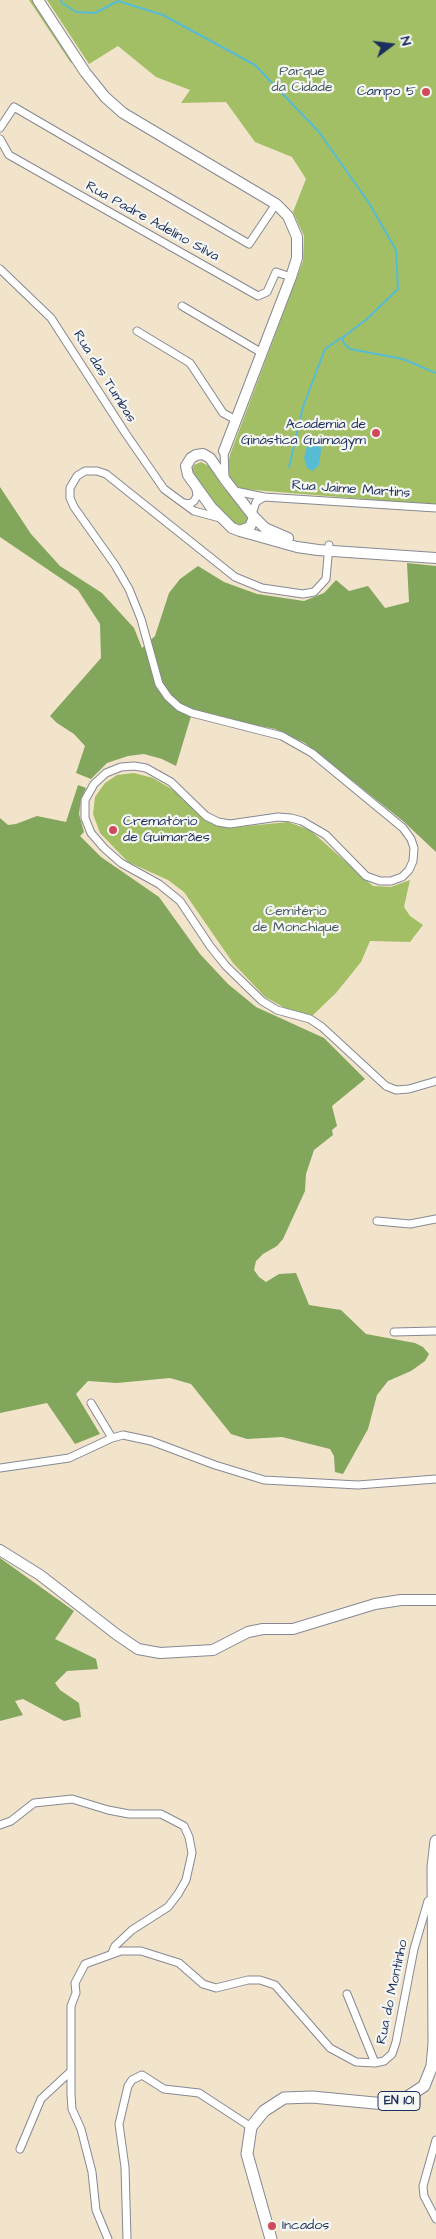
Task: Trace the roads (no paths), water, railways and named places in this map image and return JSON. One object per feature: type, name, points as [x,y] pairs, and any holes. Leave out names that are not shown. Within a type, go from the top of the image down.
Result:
[{"type":"main road","name":"EN 101","points":[[251,2127],[264,2111],[284,2098],[312,2097],[385,2104],[401,2101],[424,2086],[432,2066],[433,2051],[435,1947],[433,1867],[436,1841]]},
{"type":"main road","points":[[251,2127],[247,2154],[272,2239]]},
{"type":"street","points":[[38,0],[93,84],[124,113],[276,204],[288,216],[297,237],[297,258],[291,277],[224,451],[223,468],[226,482]]},
{"type":"street","name":"Rua Padre Adelino Silva","points":[[0,128],[14,107],[250,244],[276,204]]},
{"type":"street","name":"Rua Padre Adelino Silva","points":[[0,139],[10,155],[258,296],[267,292],[276,272],[291,277]]},
{"type":"street","name":"Rua das Tumbas","points":[[0,269],[51,318],[164,489],[194,510],[222,519]]},
{"type":"street","points":[[182,306],[262,353]]},
{"type":"street","points":[[137,331],[190,363],[223,413],[236,420]]},
{"type":"street","points":[[210,458],[224,451]]},
{"type":"street","points":[[436,553],[329,548],[297,547],[240,531],[232,528],[222,519],[196,488],[188,475],[186,466],[191,458],[196,455],[203,454],[210,458],[253,516],[265,528],[277,534],[329,548],[436,558]]},
{"type":"street","points":[[329,548],[326,579],[314,592],[302,594],[262,588],[235,577],[106,474],[97,471],[85,471],[77,476],[70,488],[70,498],[74,507],[110,557],[128,588],[141,619],[159,684],[168,697],[179,707],[192,713],[282,736],[312,753],[404,828],[414,848],[413,861],[409,870],[402,877],[391,880],[380,881],[366,876],[326,835],[302,821],[291,818],[278,817],[230,824],[218,822],[206,816],[171,782],[146,768],[134,766],[122,767],[106,773],[94,784],[85,800],[85,818],[91,833],[104,848],[121,862],[167,889],[180,901],[210,946],[226,966],[262,1002],[277,1010],[310,1019],[322,1027],[386,1086],[396,1090],[409,1089],[436,1081]]},
{"type":"street","points":[[182,503],[190,504],[194,501],[197,496],[196,488]]},
{"type":"street","name":"Rua Jaime Martins","points":[[233,490],[264,497],[436,508]]},
{"type":"street","points":[[240,531],[250,527],[256,502],[264,497]]},
{"type":"street","points":[[377,1221],[410,1224],[436,1219]]},
{"type":"street","points":[[394,1332],[436,1331]]},
{"type":"street","points":[[91,1403],[112,1438]]},
{"type":"street","points":[[0,1468],[69,1458],[112,1438],[123,1435],[138,1437],[215,1465],[264,1480],[358,1485],[436,1478]]},
{"type":"street","points":[[0,1550],[40,1575],[138,1649],[160,1653],[213,1650],[248,1632],[263,1629],[293,1629],[375,1604],[401,1600],[436,1600]]},
{"type":"street","points":[[0,1825],[12,1821],[34,1803],[72,1799],[122,1813],[161,1814],[184,1826],[192,1853],[186,1880],[168,1907],[132,1930],[115,1946],[112,1953]]},
{"type":"street","name":"Rua do Montinho","points":[[108,2239],[96,2210],[95,2186],[86,2145],[72,2109],[70,2072],[71,2006],[76,1993],[75,1983],[84,1964],[112,1953],[141,1951],[178,1963],[203,1984],[216,1988],[248,1980],[260,1980],[275,1985],[330,2048],[356,2062],[375,2064],[384,2061],[392,2054],[414,1949],[428,1901],[434,1898]]},
{"type":"street","points":[[347,1994],[375,2064]]},
{"type":"street","points":[[20,2149],[42,2099],[70,2072]]},
{"type":"street","points":[[127,2239],[125,2167],[119,2124],[128,2086],[132,2080],[142,2075],[164,2089],[199,2094],[251,2127]]},
{"type":"street","points":[[436,2140],[423,2186],[424,2196],[436,2219]]},
{"type":"water","points":[[316,437],[320,437],[322,443],[319,465],[313,471],[307,468],[304,458],[307,446]]},
{"type":"waterway","points":[[61,0],[62,3],[76,12],[95,13],[118,1],[163,15],[255,65],[319,132],[369,203],[396,250],[398,289],[367,319],[342,338],[344,343],[350,349],[403,359],[436,373]]},
{"type":"waterway","points":[[289,467],[303,407],[325,349],[341,338]]},
{"type":"place","name":"Campo 5","points":[[426,92]]},
{"type":"place","name":"Academia de Ginástica Guimagym","points":[[376,433]]},
{"type":"place","name":"Crematório de Guimarães","points":[[113,830]]},
{"type":"place","name":"Incados","points":[[272,2226]]},
{"type":"park label","name":"Parque da Cidade","points":[[302,80]]},
{"type":"park label","name":"Cemitério de Monchique","points":[[296,920]]}]
